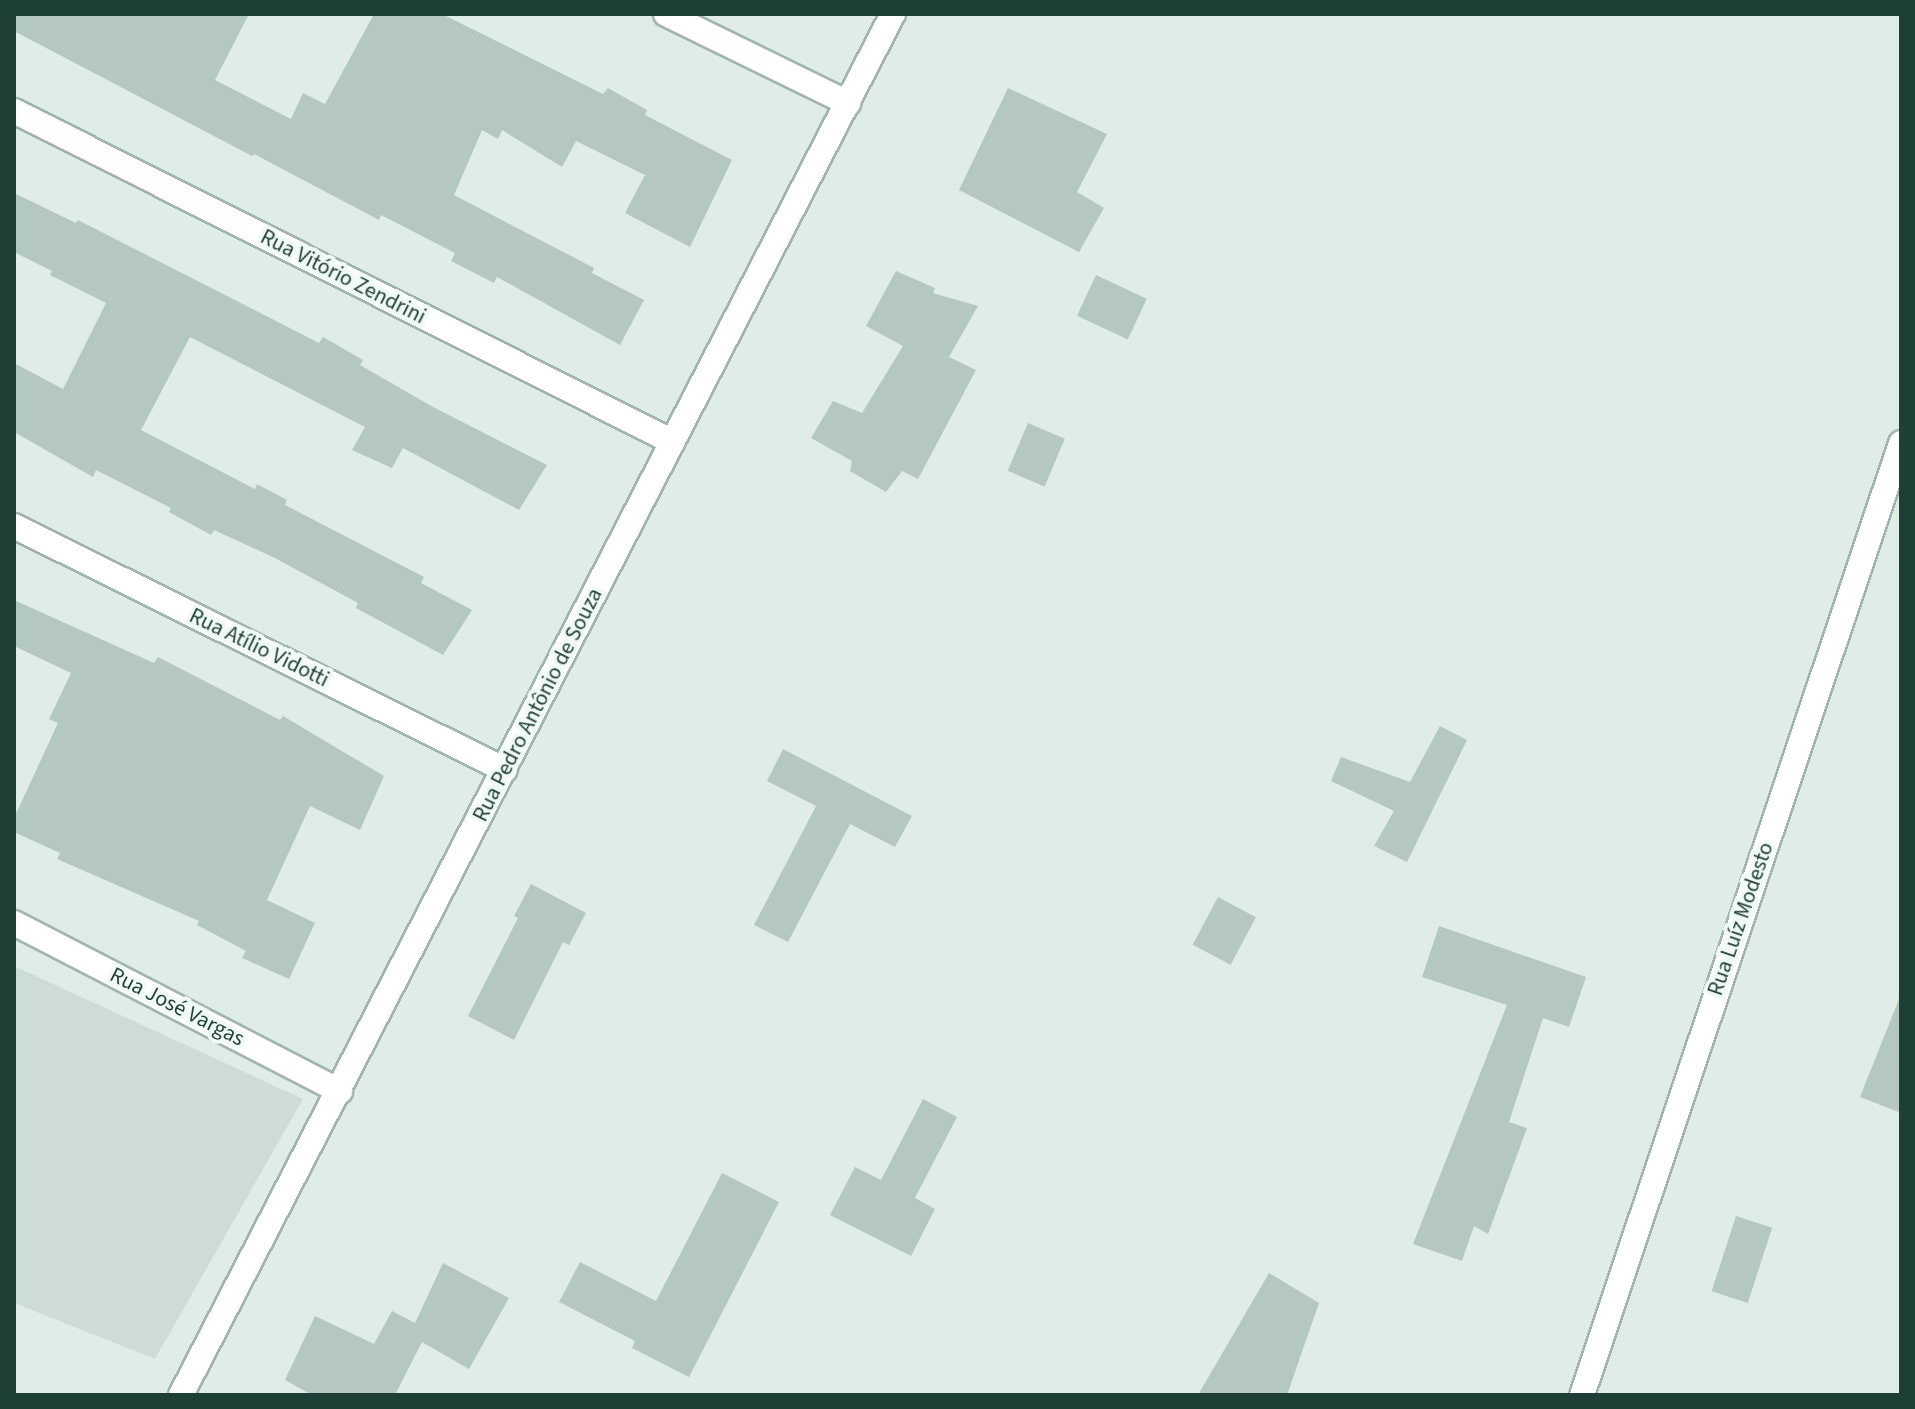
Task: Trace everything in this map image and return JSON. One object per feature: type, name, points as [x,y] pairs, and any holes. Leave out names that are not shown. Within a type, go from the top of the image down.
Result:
[{"type":"street","points":[[666,14],[848,103]]},
{"type":"street","name":"Rua Pedro Antônio de Souza","points":[[181,1395],[893,14]]},
{"type":"street","name":"Rua Vitório Zendrini","points":[[14,111],[673,442]]},
{"type":"street","name":"Rua Luíz Modesto","points":[[1582,1395],[1901,443]]},
{"type":"street","name":"Rua Atílio Vidotti","points":[[14,526],[505,770]]},
{"type":"street","name":"Rua José Vargas","points":[[14,923],[340,1091]]},
{"type":"shaded area","points":[[14,966],[303,1099],[155,1359],[14,1303]]},
{"type":"building","points":[[14,14],[249,14],[215,80],[291,119],[303,93],[325,104],[374,14],[442,14],[603,94],[608,88],[647,110],[645,115],[732,160],[690,247],[625,213],[645,175],[576,141],[562,167],[502,130],[498,139],[482,130],[454,195],[594,268],[592,273],[644,300],[620,345],[497,277],[494,283],[451,261],[455,253],[381,215],[379,220],[14,31]]},
{"type":"building","points":[[1008,88],[1107,134],[1077,192],[1104,208],[1079,252],[959,190]]},
{"type":"building","points":[[14,193],[76,223],[78,220],[319,343],[323,337],[363,360],[360,365],[433,407],[547,465],[519,510],[403,448],[392,468],[352,450],[365,427],[190,337],[141,430],[255,489],[257,484],[287,500],[285,505],[424,577],[421,583],[472,610],[443,655],[356,608],[358,603],[273,557],[214,530],[211,535],[169,512],[171,508],[96,470],[93,477],[14,432],[14,363],[63,389],[106,303],[50,275],[52,271],[14,252]]},
{"type":"building","points":[[896,271],[935,288],[933,293],[978,306],[949,357],[976,370],[918,479],[902,471],[886,492],[850,471],[852,461],[811,438],[833,401],[862,413],[903,346],[866,326]]},
{"type":"building","points":[[1096,275],[1147,299],[1128,339],[1077,316]]},
{"type":"building","points":[[1028,423],[1065,439],[1045,486],[1008,471]]},
{"type":"building","points":[[14,600],[154,663],[158,657],[280,720],[283,716],[384,776],[360,830],[310,806],[267,900],[315,923],[289,979],[242,958],[246,951],[197,925],[199,921],[57,859],[60,853],[14,832],[14,818],[58,723],[49,719],[71,673],[14,646]]},
{"type":"building","points":[[1440,726],[1467,740],[1407,862],[1374,846],[1394,811],[1331,781],[1341,757],[1410,782]]},
{"type":"building","points":[[783,749],[912,816],[895,847],[850,824],[788,942],[754,925],[816,806],[767,781]]},
{"type":"building","points":[[531,884],[586,913],[569,945],[563,942],[514,1040],[468,1016],[518,918],[514,916]]},
{"type":"building","points":[[1218,897],[1256,917],[1231,965],[1193,945]]},
{"type":"building","points":[[1439,926],[1586,977],[1569,1027],[1543,1018],[1509,1122],[1527,1128],[1488,1234],[1474,1226],[1462,1261],[1413,1244],[1507,1005],[1422,977]]},
{"type":"building","points":[[1901,1000],[1901,1113],[1860,1097]]},
{"type":"building","points":[[923,1099],[957,1117],[915,1198],[935,1209],[911,1256],[830,1215],[855,1167],[881,1180]]},
{"type":"building","points":[[722,1173],[779,1202],[689,1377],[632,1348],[635,1341],[559,1302],[580,1262],[656,1301]]},
{"type":"building","points":[[1736,1216],[1772,1228],[1748,1303],[1712,1291]]},
{"type":"building","points":[[443,1263],[509,1298],[469,1369],[422,1342],[395,1395],[312,1395],[285,1380],[315,1316],[374,1344],[392,1311],[415,1323]]},
{"type":"building","points":[[1269,1273],[1319,1303],[1287,1395],[1198,1395]]}]
